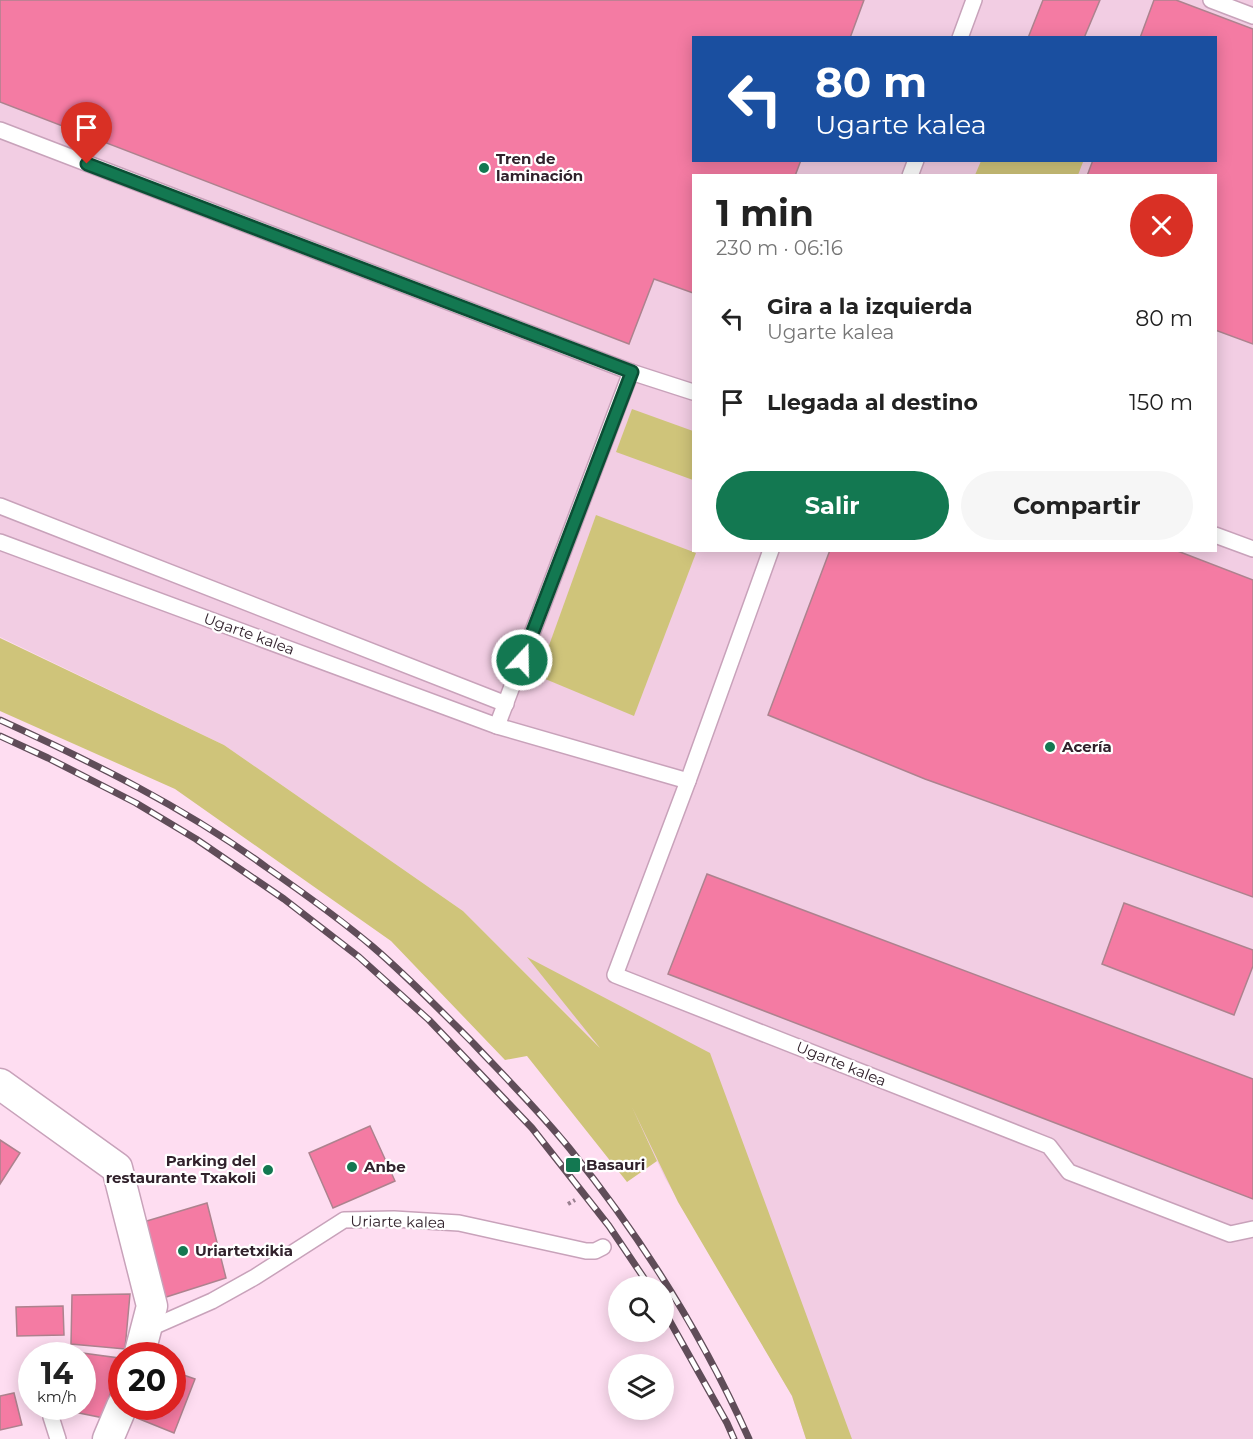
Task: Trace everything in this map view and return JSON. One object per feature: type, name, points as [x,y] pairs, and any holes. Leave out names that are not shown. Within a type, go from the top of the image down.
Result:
[{"type":"street","name":"Uriarte kalea","points":[[0,1084],[117,1168],[152,1306],[143,1342]]},
{"type":"street","points":[[108,1439],[116,1420]]},
{"type":"lane","points":[[961,36],[974,0]]},
{"type":"lane","points":[[1211,0],[1253,16]]},
{"type":"lane","points":[[0,130],[632,372],[692,392]]},
{"type":"lane","points":[[497,726],[632,372]]},
{"type":"lane","points":[[0,506],[506,704]]},
{"type":"lane","points":[[1217,536],[1253,549]]},
{"type":"lane","name":"Ugarte kalea","points":[[0,542],[497,726],[688,781]]},
{"type":"lane","name":"Ugarte kalea","points":[[770,552],[615,975],[1048,1146],[1069,1172],[1230,1234],[1253,1229]]},
{"type":"lane","name":"Uriarte kalea","points":[[144,1342],[190,1311],[255,1277],[344,1220],[394,1219],[459,1223],[586,1251],[595,1251],[603,1247]]},
{"type":"lane","points":[[52,1420],[58,1439]]},
{"type":"path","points":[[568,1204],[575,1200]]},
{"type":"shaded area","points":[[0,0],[1253,0],[1253,1439],[806,1439],[792,1396],[665,1178],[607,1054],[463,911],[224,745],[0,637]]},
{"type":"shaded area","points":[[981,162],[1083,162],[1078,174],[975,174]]},
{"type":"shaded area","points":[[632,409],[692,431],[692,480],[616,452]]},
{"type":"shaded area","points":[[596,515],[696,553],[634,716],[538,676]]},
{"type":"shaded area","points":[[0,638],[224,745],[463,911],[600,1048],[527,957],[710,1053],[852,1439],[806,1439],[792,1396],[678,1202],[632,1107],[657,1161],[627,1182],[527,1056],[505,1060],[391,941],[175,789],[0,711]]},
{"type":"building","name":"Tren de laminación","points":[[0,0],[864,0],[851,36],[692,36],[692,162],[800,162],[796,174],[692,174],[692,293],[654,279],[629,344],[0,102]]},
{"type":"building","points":[[1043,0],[1100,0],[1085,36],[1029,36]]},
{"type":"building","points":[[1154,0],[1176,0],[1253,29],[1253,344],[1217,331],[1217,174],[1088,174],[1092,162],[1217,162],[1217,36],[1141,36]]},
{"type":"building","name":"Acería","points":[[829,552],[1180,552],[1253,580],[1253,897],[925,779],[768,715]]},
{"type":"building","points":[[707,874],[1253,1079],[1253,1199],[668,974]]},
{"type":"building","points":[[1124,903],[1253,950],[1253,966],[1234,1015],[1102,964]]},
{"type":"building","name":"Anbe","points":[[370,1126],[395,1181],[333,1208],[309,1153]]},
{"type":"building","points":[[0,1140],[20,1153],[0,1184]]},
{"type":"building","name":"Uriartetxikia","points":[[207,1203],[226,1278],[160,1299],[140,1223]]},
{"type":"building","points":[[130,1294],[126,1342],[108,1342],[108,1347],[96,1346],[96,1342],[71,1342],[72,1295]]},
{"type":"building","points":[[63,1306],[64,1335],[17,1336],[16,1307]]},
{"type":"building","points":[[96,1355],[108,1356],[108,1402],[104,1418],[96,1416]]},
{"type":"building","points":[[186,1376],[195,1379],[186,1402]]},
{"type":"building","points":[[14,1393],[18,1420],[21,1420],[22,1425],[0,1430],[0,1396]]},
{"type":"building","points":[[142,1420],[179,1420],[174,1433]]},
{"type":"railway","points":[[0,720],[137,787],[235,845],[334,916],[373,947],[411,982],[535,1108],[596,1183],[669,1288],[712,1363],[749,1439]]},
{"type":"railway","points":[[0,736],[136,803],[196,839],[284,899],[359,957],[429,1020],[532,1128],[609,1226],[643,1276]]},
{"type":"railway","points":[[674,1329],[734,1439]]},
{"type":"place","name":"Tren de laminación","points":[[484,168]]},
{"type":"place","name":"Acería","points":[[1050,747]]},
{"type":"place","name":"Basauri","points":[[573,1165]]},
{"type":"place","name":"Anbe","points":[[352,1167]]},
{"type":"place","name":"Parking del restaurante Txakoli","points":[[268,1170]]},
{"type":"place","name":"Uriartetxikia","points":[[183,1251]]},
{"type":"route","points":[[87,164],[632,372],[522,660]]}]
